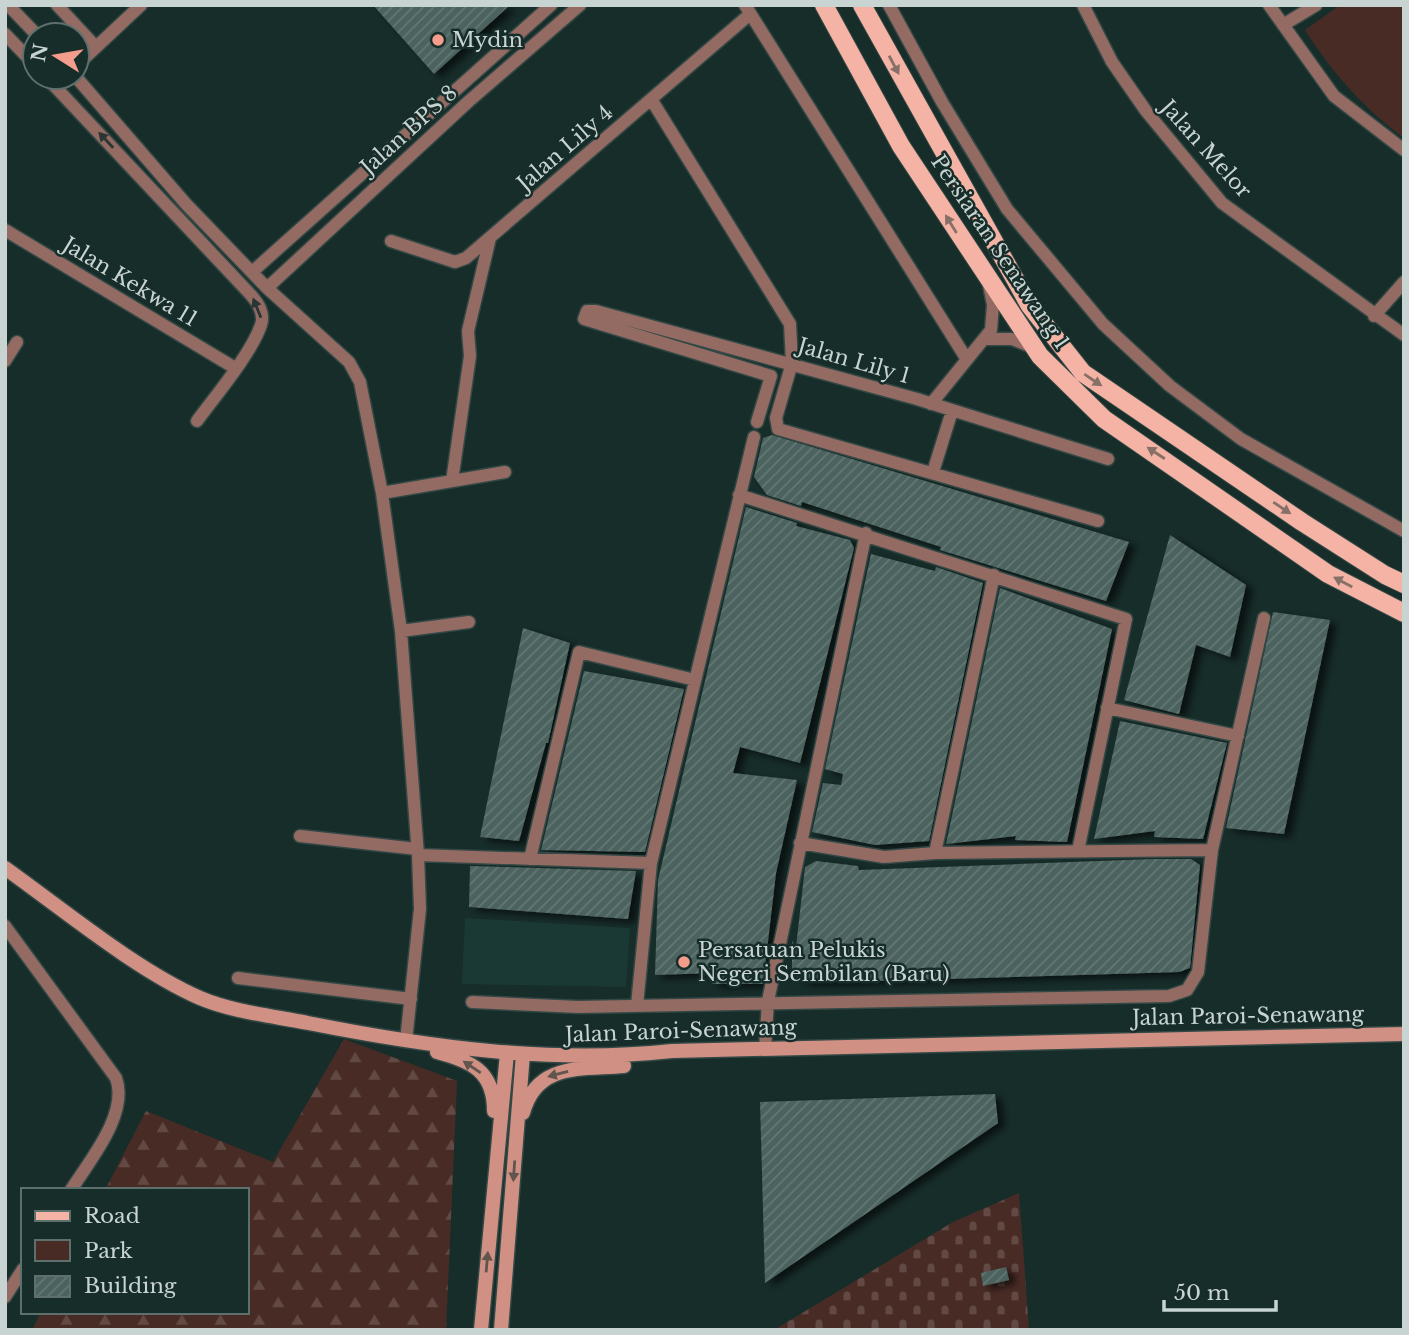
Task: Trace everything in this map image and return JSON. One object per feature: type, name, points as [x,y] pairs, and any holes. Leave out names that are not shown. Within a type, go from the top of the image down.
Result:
[{"type":"main road","name":"Persiaran Senawang 1","points":[[824,5],[901,146],[1033,347],[1104,419],[1328,574],[1404,613]]},
{"type":"main road","name":"Persiaran Senawang 1","points":[[862,5],[1030,306],[1083,373],[1302,522],[1385,575],[1404,584]]},
{"type":"main road","name":"Jalan Paroi-Senawang","points":[[5,869],[150,970],[202,999],[385,1038],[507,1053],[609,1058],[672,1051],[1404,1034]]},
{"type":"main road","points":[[385,1038],[454,1056],[476,1067],[489,1081],[494,1094],[494,1175]]},
{"type":"main road","points":[[517,1136],[525,1105],[533,1090],[547,1076],[555,1072],[637,1064],[672,1051]]},
{"type":"main road","points":[[481,1330],[507,1053]]},
{"type":"main road","points":[[501,1330],[523,1054]]},
{"type":"street","points":[[8,5],[23,21]]},
{"type":"street","points":[[57,5],[96,47]]},
{"type":"street","points":[[91,52],[141,5]]},
{"type":"street","points":[[252,272],[551,5]]},
{"type":"street","name":"Jalan BPS 8","points":[[267,288],[428,138],[580,5]]},
{"type":"street","points":[[889,5],[936,92],[1007,209],[1103,324],[1170,386],[1241,439],[1404,531]]},
{"type":"street","points":[[1269,5],[1334,96],[1404,150]]},
{"type":"street","points":[[1283,26],[1316,5]]},
{"type":"street","name":"Jalan Melor","points":[[1086,7],[1112,62],[1146,111],[1222,203],[1374,316],[1404,335]]},
{"type":"street","points":[[747,10],[966,358]]},
{"type":"street","name":"Jalan Lily 4","points":[[391,241],[455,262],[466,258],[651,99],[747,10]]},
{"type":"street","points":[[5,34],[21,51]]},
{"type":"street","points":[[59,91],[258,303],[262,323],[235,368],[197,421]]},
{"type":"street","points":[[88,91],[186,204],[267,288],[356,370],[382,493],[401,631],[420,909],[406,1041]]},
{"type":"street","points":[[651,99],[790,324],[792,363],[776,418],[778,429],[1098,521]]},
{"type":"street","name":"Jalan Kekwa 11","points":[[5,230],[235,368]]},
{"type":"street","points":[[452,481],[470,356],[468,331],[490,238]]},
{"type":"street","points":[[931,404],[966,358],[985,340],[993,320],[988,281]]},
{"type":"street","points":[[1374,316],[1404,282]]},
{"type":"street","name":"Jalan Lily 1","points":[[757,422],[771,376],[584,319],[587,311],[597,311],[792,363],[1108,459]]},
{"type":"street","points":[[985,340],[1012,339],[1033,347]]},
{"type":"street","points":[[5,361],[17,342]]},
{"type":"street","points":[[933,472],[952,411]]},
{"type":"street","points":[[637,1005],[651,863],[754,437]]},
{"type":"street","points":[[382,493],[505,472]]},
{"type":"street","points":[[739,495],[866,533],[1126,619],[1079,851]]},
{"type":"street","points":[[765,1049],[768,1001],[866,533]]},
{"type":"street","points":[[935,853],[994,575]]},
{"type":"street","points":[[472,1002],[578,1007],[768,1001],[1169,996],[1187,990],[1198,972],[1212,850],[1264,618]]},
{"type":"street","points":[[401,631],[469,622]]},
{"type":"street","points":[[530,859],[579,652],[695,680]]},
{"type":"street","points":[[1107,708],[1238,736]]},
{"type":"street","points":[[300,836],[417,852],[651,863]]},
{"type":"street","points":[[800,843],[884,857],[935,853],[1212,850]]},
{"type":"street","points":[[5,926],[116,1078],[121,1090],[110,1123],[72,1188]]},
{"type":"street","points":[[238,978],[411,999]]},
{"type":"street","points":[[5,1297],[21,1272]]},
{"type":"shaded area","points":[[465,918],[630,928],[626,987],[462,984]]},
{"type":"green space","points":[[1340,5],[1404,5],[1404,138],[1375,115],[1349,89],[1305,30]]},
{"type":"green space","points":[[344,1039],[457,1081],[446,1330],[32,1330],[40,1314],[248,1314],[248,1188],[106,1188],[146,1111],[273,1162]]},
{"type":"green space","points":[[1019,1193],[1029,1330],[774,1330],[953,1222]]},
{"type":"building","name":"Mydin","points":[[373,5],[510,5],[434,74]]},
{"type":"building","points":[[772,435],[1129,542],[1106,601],[940,550],[941,547],[802,502],[801,506],[767,495],[754,477],[763,438]]},
{"type":"building","points":[[746,507],[797,523],[796,526],[850,540],[854,548],[800,763],[740,747],[733,773],[797,780],[776,873],[763,984],[712,984],[713,973],[655,975],[658,880]]},
{"type":"building","points":[[1170,535],[1246,585],[1230,657],[1196,645],[1179,714],[1124,700]]},
{"type":"building","points":[[871,554],[935,571],[936,567],[983,583],[929,841],[875,845],[812,832],[823,783],[841,785],[843,774],[825,769]]},
{"type":"building","points":[[1000,588],[1112,629],[1067,842],[1015,840],[1016,836],[946,844]]},
{"type":"building","points":[[1273,612],[1330,620],[1284,834],[1226,828]]},
{"type":"building","points":[[523,628],[570,643],[548,743],[519,841],[480,837]]},
{"type":"building","points":[[584,671],[684,689],[645,852],[541,850]]},
{"type":"building","points":[[1120,721],[1227,743],[1203,839],[1154,837],[1155,831],[1094,839]]},
{"type":"building","points":[[1191,859],[1200,865],[1190,968],[1179,972],[844,982],[805,982],[792,973],[792,941],[796,947],[805,867],[816,861],[858,866],[859,870]]},
{"type":"building","points":[[470,866],[636,871],[628,919],[469,907]]},
{"type":"building","points":[[995,1094],[998,1123],[765,1283],[760,1102]]},
{"type":"building","points":[[1006,1267],[1009,1280],[983,1286],[981,1273]]},
{"type":"place","name":"Mydin","points":[[438,40]]},
{"type":"place","name":"Persatuan Pelukis Negeri Sembilan (Baru)","points":[[684,962]]}]
